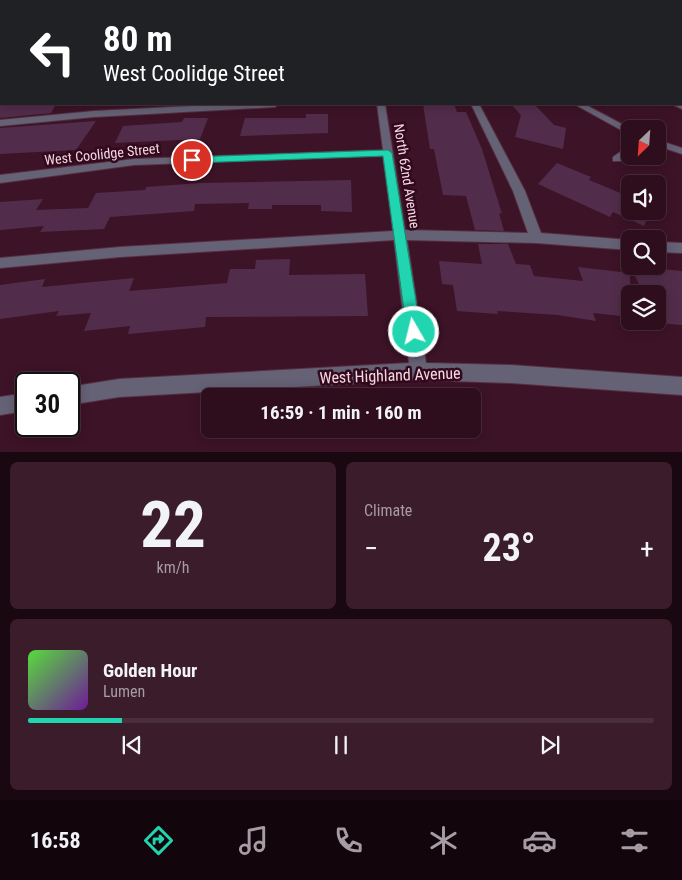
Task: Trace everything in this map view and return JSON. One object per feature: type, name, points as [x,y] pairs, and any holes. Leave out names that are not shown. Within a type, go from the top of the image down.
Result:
[{"type":"street","points":[[0,123],[94,114],[257,105]]},
{"type":"street","name":"North 62nd Avenue","points":[[381,105],[419,371]]},
{"type":"street","points":[[476,105],[519,191],[536,238]]},
{"type":"street","points":[[580,105],[621,127]]},
{"type":"street","points":[[666,146],[682,151]]},
{"type":"street","name":"West Coolidge Street","points":[[0,180],[134,162],[388,153]]},
{"type":"street","points":[[617,159],[621,156]]},
{"type":"street","points":[[0,263],[120,252],[400,235],[536,238],[621,243]]},
{"type":"street","points":[[666,247],[682,248]]},
{"type":"street","name":"West Highland Avenue","points":[[80,394],[119,388],[419,371],[511,374],[682,386]]},
{"type":"street","points":[[0,406],[15,404]]},
{"type":"building","points":[[0,105],[55,105],[51,113],[0,118]]},
{"type":"building","points":[[423,105],[454,105],[457,112],[466,112],[482,149],[502,214],[499,213],[504,231],[475,230],[466,196],[443,195],[434,149],[430,149]]},
{"type":"building","points":[[512,105],[535,105],[554,125],[566,128],[563,149],[515,137],[521,115]]},
{"type":"building","points":[[306,114],[328,114],[328,133],[240,136],[245,118],[306,118]]},
{"type":"building","points":[[184,118],[208,118],[200,139],[115,143],[123,126],[182,122]]},
{"type":"building","points":[[96,121],[76,150],[0,154],[0,128]]},
{"type":"building","points":[[557,163],[591,177],[589,180],[621,193],[621,216],[613,212],[610,217],[538,184]]},
{"type":"building","points":[[351,180],[352,212],[321,211],[321,205],[272,205],[272,209],[248,209],[249,203],[195,204],[194,211],[110,217],[104,229],[40,232],[44,226],[0,230],[0,202],[43,199],[36,210],[88,208],[96,193],[145,190],[146,187],[200,183]]},
{"type":"building","points":[[631,220],[647,220],[644,226]]},
{"type":"building","points":[[478,244],[508,244],[516,264],[530,265],[534,276],[583,281],[578,267],[621,272],[621,275],[630,275],[630,285],[621,285],[621,316],[593,313],[596,321],[558,315],[497,311],[498,314],[457,311],[453,285],[442,284],[439,261],[482,264]]},
{"type":"building","points":[[290,259],[289,275],[365,274],[368,316],[206,317],[205,327],[128,334],[130,326],[84,331],[91,313],[56,316],[59,311],[0,319],[0,285],[45,279],[42,287],[134,278],[129,291],[227,283],[230,269],[255,269],[256,260]]},
{"type":"building","points":[[666,269],[682,271],[682,325],[666,324],[666,285],[640,285],[634,275],[666,275]]},
{"type":"route","points":[[192,160],[388,153],[414,332]]}]
